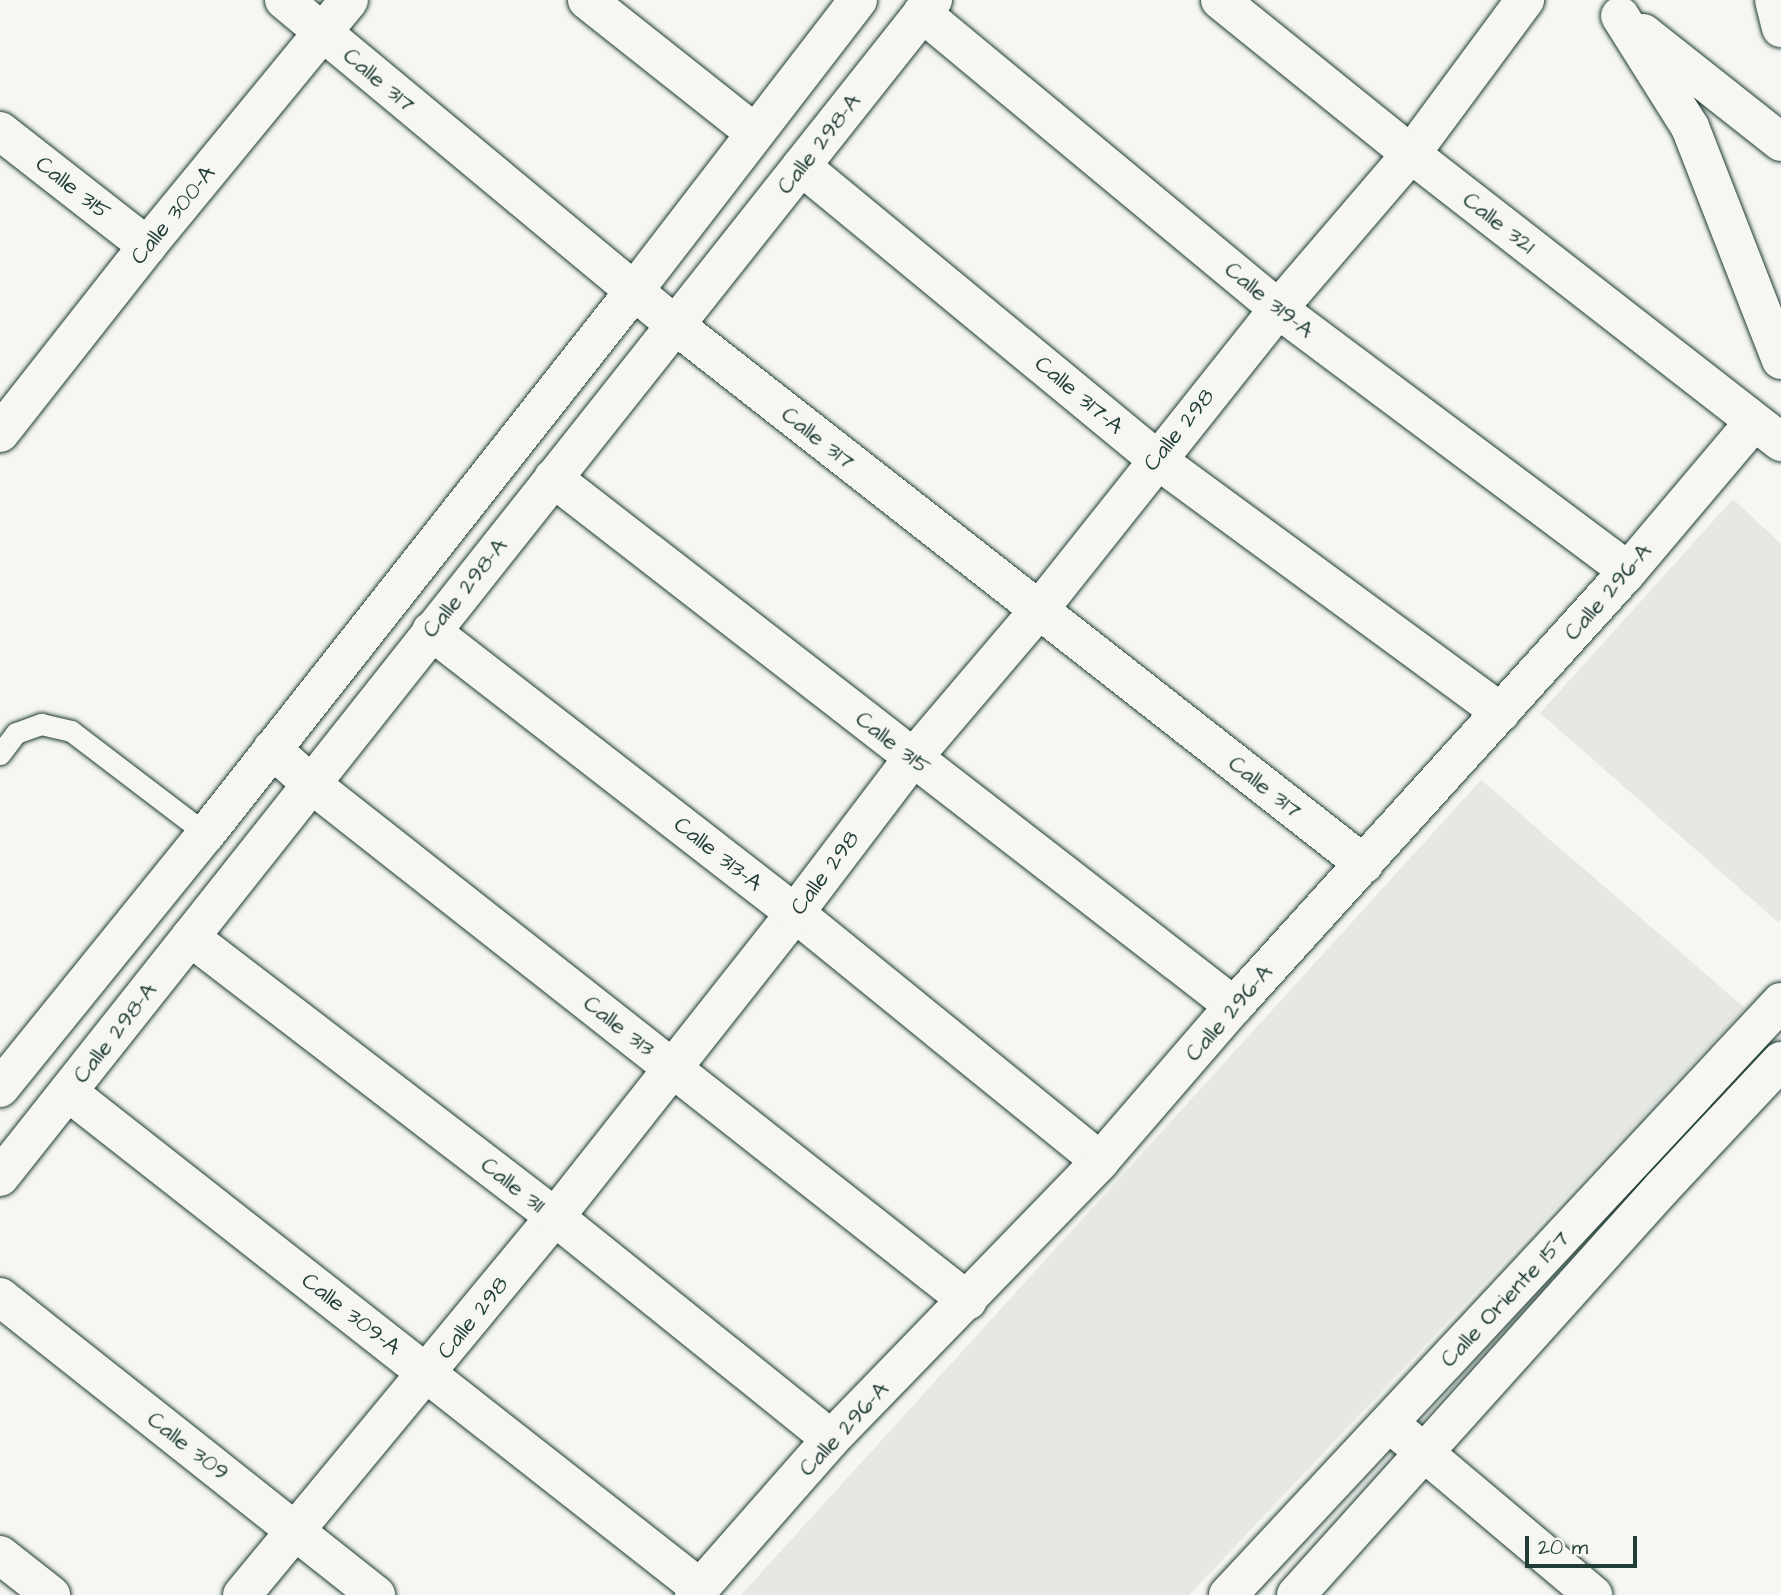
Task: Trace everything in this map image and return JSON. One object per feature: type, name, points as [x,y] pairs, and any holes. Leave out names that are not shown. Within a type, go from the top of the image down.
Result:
[{"type":"street","name":"Calle 317","points":[[284,0],[675,325],[1364,864]]},
{"type":"street","name":"Calle 300-A","points":[[0,433],[147,246],[349,0]]},
{"type":"street","points":[[587,0],[755,133]]},
{"type":"street","points":[[0,1088],[206,834],[634,290],[858,0]]},
{"type":"street","name":"Calle 321","points":[[1220,0],[1411,154],[1767,432]]},
{"type":"street","name":"Calle 298","points":[[242,1595],[428,1374],[555,1217],[795,913],[912,758],[1038,611],[1156,459],[1278,309],[1411,154],[1525,0]]},
{"type":"street","points":[[1774,0],[1781,28]]},
{"type":"street","name":"Calle 298-A","points":[[0,1177],[928,6]]},
{"type":"street","name":"Calle 319-A","points":[[928,6],[1278,309],[1628,571]]},
{"type":"street","points":[[1610,8],[1781,142]]},
{"type":"street","points":[[1610,8],[1690,127],[1781,360]]},
{"type":"street","name":"Calle 315","points":[[0,131],[147,246]]},
{"type":"street","name":"Calle 317-A","points":[[801,166],[1156,459],[1501,712]]},
{"type":"street","name":"Calle 296-A","points":[[697,1592],[831,1439],[968,1301],[1100,1161],[1234,1006],[1628,571],[1767,432]]},
{"type":"street","name":"Calle 315","points":[[553,478],[1234,1006]]},
{"type":"street","name":"Calle 313-A","points":[[431,631],[795,913],[1100,1161]]},
{"type":"street","name":"Calle 313","points":[[272,749],[310,783],[968,1301]]},
{"type":"street","name":"Calle 311","points":[[190,937],[555,1217],[831,1439]]},
{"type":"street","name":"Calle Oriente 157","points":[[1227,1595],[1781,1002]]},
{"type":"street","name":"Calle Oriente 157","points":[[1296,1595],[1424,1456],[1662,1188],[1781,1061]]},
{"type":"street","name":"Calle 309-A","points":[[68,1093],[428,1374],[697,1592]]},
{"type":"street","name":"Calle 309","points":[[0,1297],[376,1595]]},
{"type":"street","points":[[1389,1423],[1424,1456],[1593,1595]]},
{"type":"street","points":[[0,1555],[51,1595]]},
{"type":"lane","points":[[0,754],[16,733],[41,724],[71,731],[206,834]]},
{"type":"shaded area","points":[[1733,499],[1781,544],[1781,919],[1778,922],[1540,713]]},
{"type":"shaded area","points":[[1481,780],[1745,1008],[1189,1595],[741,1595]]}]
